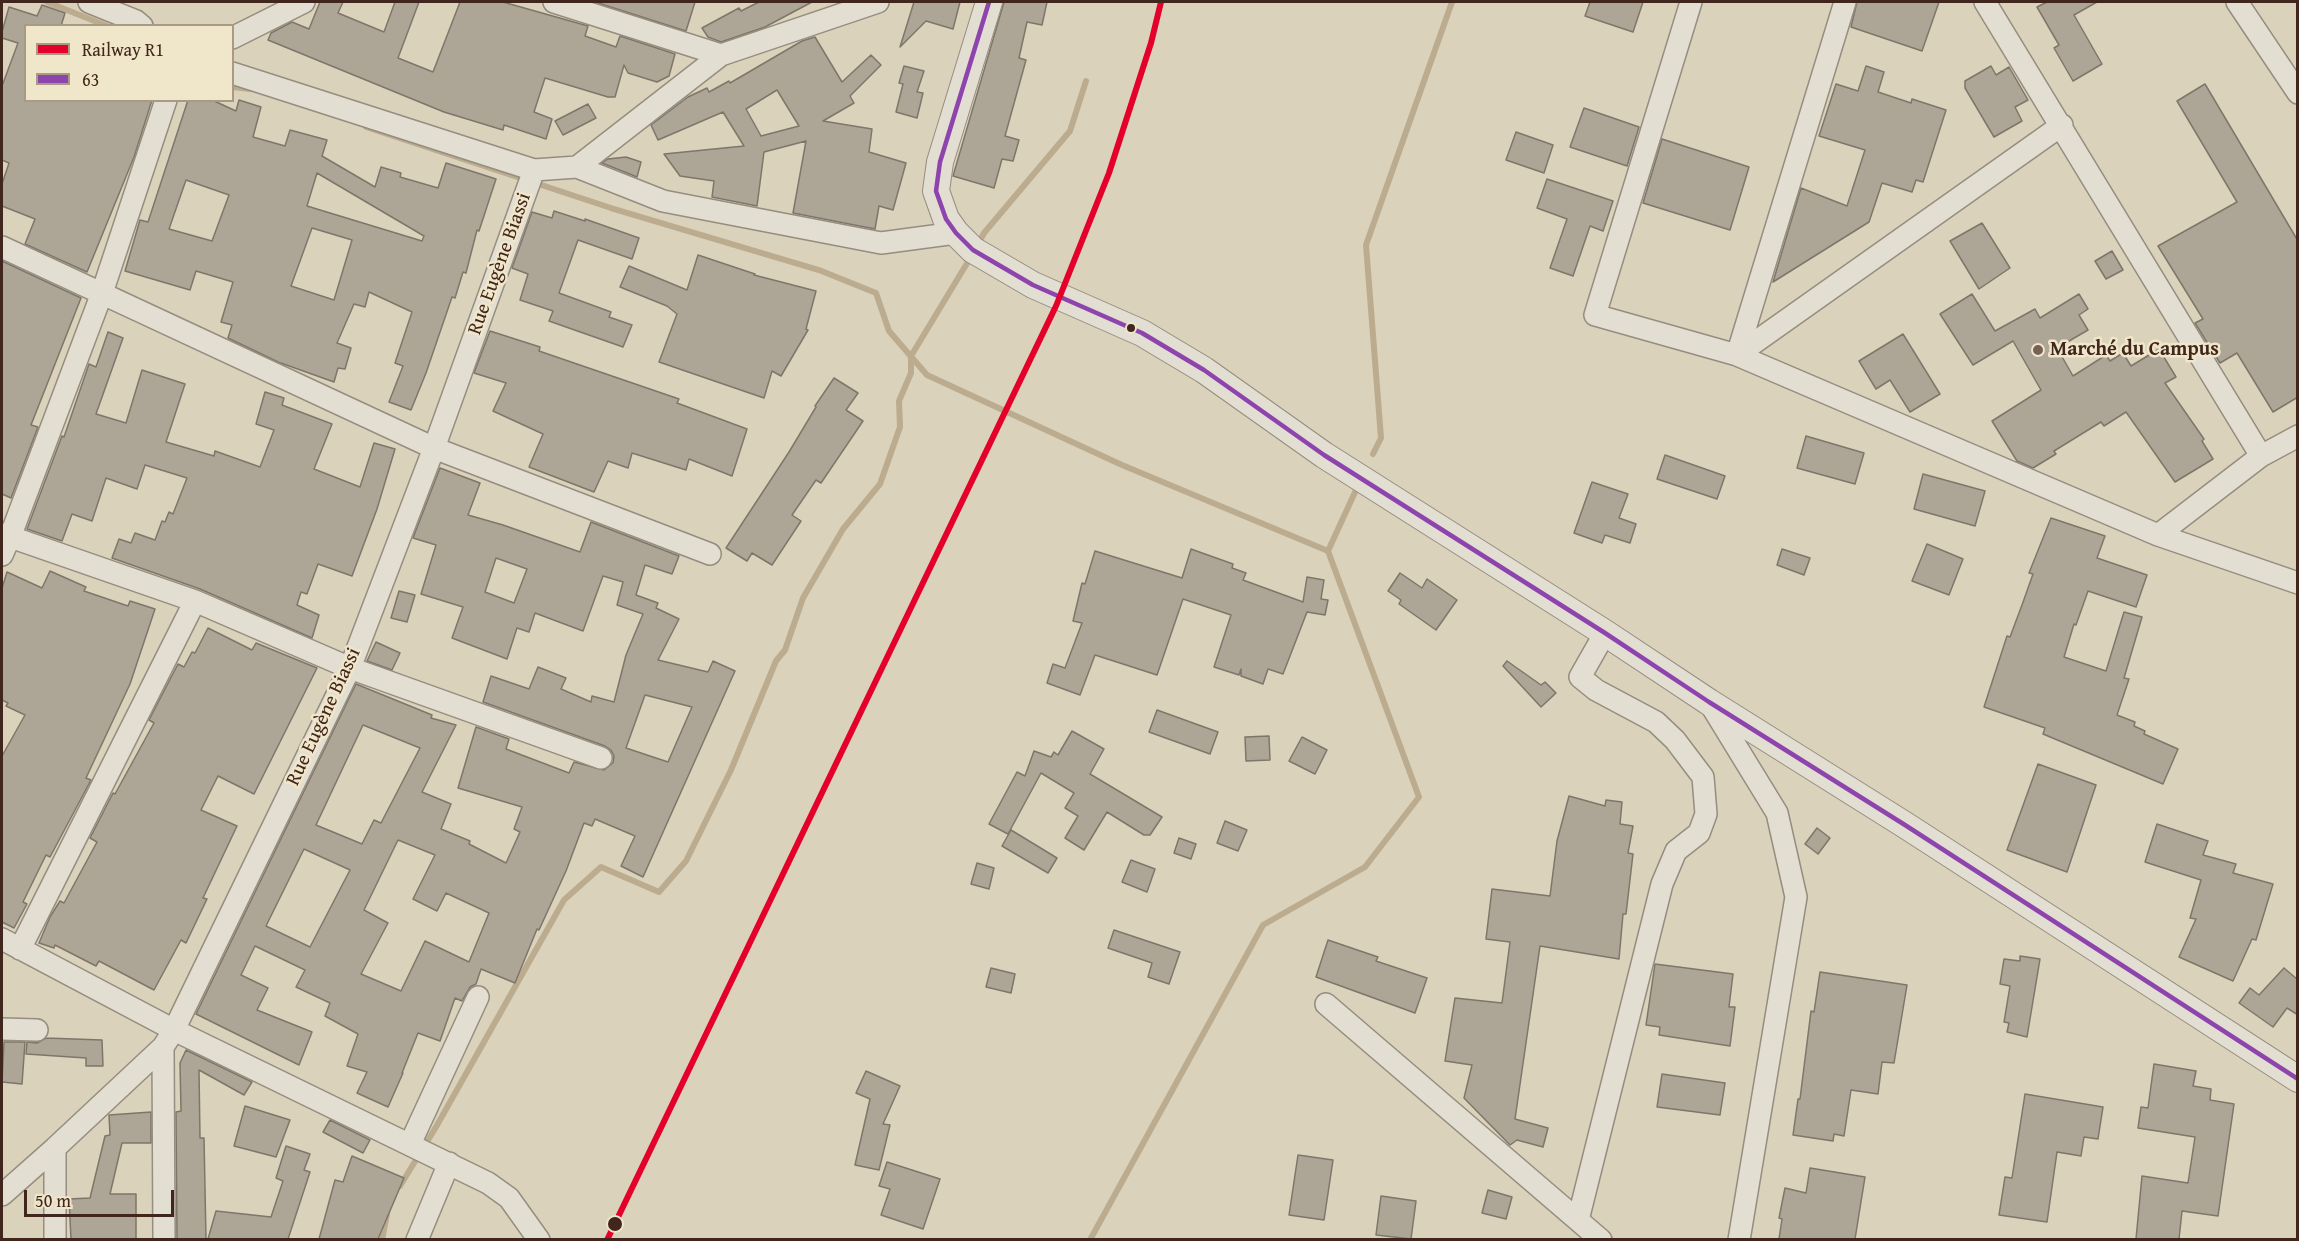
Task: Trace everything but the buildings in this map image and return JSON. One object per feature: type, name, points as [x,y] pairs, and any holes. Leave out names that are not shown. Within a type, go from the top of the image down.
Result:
[{"type":"street","points":[[89,2],[140,24]]},
{"type":"street","points":[[234,37],[304,2]]},
{"type":"street","points":[[554,2],[721,55]]},
{"type":"street","points":[[577,167],[721,55],[878,2]]},
{"type":"street","points":[[989,2],[940,162],[936,191],[946,219],[956,234],[973,250],[1009,272],[1142,333],[1204,370],[1324,455],[2298,1078]]},
{"type":"street","points":[[1691,2],[1595,315],[1737,355],[2158,535],[2298,583]]},
{"type":"street","points":[[1737,355],[1845,2]]},
{"type":"street","points":[[1985,2],[2262,456]]},
{"type":"street","points":[[2238,2],[2298,93]]},
{"type":"street","points":[[234,74],[534,170],[577,167],[663,201],[881,243],[956,234]]},
{"type":"street","points":[[165,102],[102,293],[4,542],[195,601],[350,668],[601,758]]},
{"type":"street","points":[[1737,355],[2062,125]]},
{"type":"street","name":"Rue Eugène Biassi","points":[[2,1195],[55,1148],[168,1039],[350,668],[434,448],[534,170]]},
{"type":"street","points":[[2,247],[434,448],[710,554]]},
{"type":"street","points":[[2158,535],[2262,456],[2298,436]]},
{"type":"street","points":[[195,601],[11,944],[168,1039],[410,1144],[488,1183],[509,1198],[539,1239]]},
{"type":"street","points":[[1578,1220],[1662,884],[1676,851],[1699,834],[1706,814],[1703,777],[1675,740],[1656,722],[1596,690],[1580,678],[1605,633]]},
{"type":"street","points":[[1709,702],[1777,813],[1796,897],[1739,1239]]},
{"type":"street","points":[[410,1144],[478,997]]},
{"type":"street","points":[[1326,1004],[1601,1239]]},
{"type":"street","points":[[2,1029],[37,1030]]},
{"type":"street","points":[[164,1239],[168,1039]]},
{"type":"street","points":[[55,1148],[55,1239]]},
{"type":"street","points":[[417,1239],[449,1163]]},
{"type":"waterway","points":[[47,2],[102,24]]},
{"type":"waterway","points":[[1373,454],[1381,438],[1366,245],[1452,2]]},
{"type":"waterway","points":[[977,246],[984,233],[1070,131],[1086,81]]},
{"type":"waterway","points":[[234,87],[251,89]]},
{"type":"waterway","points":[[366,127],[611,208],[819,270],[876,293],[889,331],[927,375],[1122,465],[1328,551]]},
{"type":"waterway","points":[[400,1186],[436,1127],[564,900],[601,867],[659,892],[686,861],[731,770],[776,661],[785,650],[803,598],[843,529],[880,484],[900,427],[899,401],[911,373],[911,356],[972,255]]},
{"type":"waterway","points":[[1090,1240],[1263,925],[1365,867],[1419,797],[1328,551],[1356,490]]},
{"type":"waterway","points":[[382,1240],[387,1214]]},
{"type":"rail line","name":"R1","points":[[607,1240],[1056,306],[1109,173],[1151,43],[1161,2]]},
{"type":"transit line","name":"63","points":[[989,2],[940,162],[936,191],[946,219],[973,250],[1033,285],[1142,333],[1204,370],[1324,455],[1905,825],[2298,1079]]},
{"type":"place","name":"Marché du Campus","points":[[2038,350]]}]
